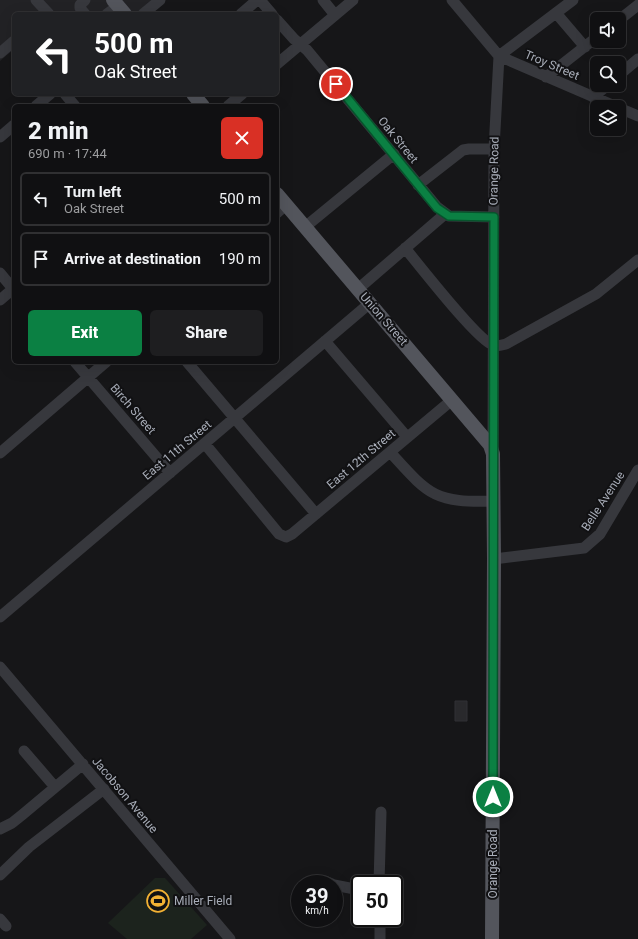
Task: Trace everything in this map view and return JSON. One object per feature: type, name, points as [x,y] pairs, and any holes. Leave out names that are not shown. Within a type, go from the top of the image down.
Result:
[{"type":"main road","points":[[195,96],[201,104]]},
{"type":"main road","name":"Union Street","points":[[280,204],[305,228],[358,289],[492,449]]},
{"type":"main road","name":"Orange Road","points":[[492,449],[494,501],[492,939]]},
{"type":"street","points":[[36,0],[45,12]]},
{"type":"street","points":[[83,12],[80,8],[80,4],[85,0]]},
{"type":"street","points":[[145,12],[160,0]]},
{"type":"street","points":[[243,12],[257,0]]},
{"type":"street","points":[[260,0],[270,12]]},
{"type":"street","points":[[323,0],[336,15]]},
{"type":"street","points":[[279,62],[353,0]]},
{"type":"street","points":[[452,0],[499,56],[574,0]]},
{"type":"street","points":[[626,14],[638,5]]},
{"type":"street","points":[[556,12],[585,47]]},
{"type":"street","name":"Oak Street","points":[[279,22],[294,39],[301,44],[394,154],[437,208],[445,214]]},
{"type":"street","points":[[0,53],[12,43]]},
{"type":"street","points":[[546,77],[590,43]]},
{"type":"street","name":"Troy Street","points":[[499,56],[600,100]]},
{"type":"street","name":"Orange Road","points":[[492,449],[494,346],[494,149],[499,56]]},
{"type":"street","points":[[626,69],[638,59]]},
{"type":"street","points":[[593,97],[599,92]]},
{"type":"street","points":[[38,104],[48,96]]},
{"type":"street","points":[[67,96],[73,104]]},
{"type":"street","points":[[230,104],[240,96]]},
{"type":"street","name":"Troy Street","points":[[626,111],[638,116]]},
{"type":"street","points":[[0,137],[12,127]]},
{"type":"street","points":[[418,185],[463,150],[469,148],[494,149]]},
{"type":"street","points":[[305,228],[394,154]]},
{"type":"street","points":[[358,289],[445,214],[449,216],[494,217]]},
{"type":"street","points":[[405,248],[471,327],[494,346],[506,344],[596,294],[614,281],[638,260]]},
{"type":"street","points":[[0,273],[12,287]]},
{"type":"street","points":[[0,300],[12,291]]},
{"type":"street","name":"East 11th Street","points":[[0,616],[370,303]]},
{"type":"street","points":[[325,341],[407,438]]},
{"type":"street","name":"Birch Street","points":[[77,364],[170,473]]},
{"type":"street","points":[[0,453],[104,364]]},
{"type":"street","points":[[189,364],[316,514]]},
{"type":"street","name":"East 12th Street","points":[[205,444],[279,534],[286,537],[292,534],[452,400]]},
{"type":"street","points":[[390,452],[421,486],[434,494],[456,501],[494,501]]},
{"type":"street","name":"Belle Avenue","points":[[494,559],[584,548],[600,534],[638,470]]},
{"type":"street","name":"Jacobson Avenue","points":[[1,670],[104,789],[230,939]]},
{"type":"street","points":[[24,751],[55,787]]},
{"type":"street","points":[[0,829],[12,823],[82,764]]},
{"type":"street","points":[[0,874],[29,847],[104,789]]},
{"type":"street","points":[[380,875],[381,812]]},
{"type":"street","points":[[380,927],[380,939]]},
{"type":"shaded area","points":[[0,0],[153,0],[138,12],[12,12],[12,51],[0,61]]},
{"type":"shaded area","name":"Miller Field","points":[[155,878],[165,878],[207,925],[191,939],[127,939],[108,923]]},
{"type":"building","points":[[455,701],[467,701],[467,721],[455,721]]},
{"type":"place","name":"Miller Field","points":[[158,901]]},
{"type":"route","points":[[336,84],[437,208],[449,216],[494,217],[493,797]]}]
